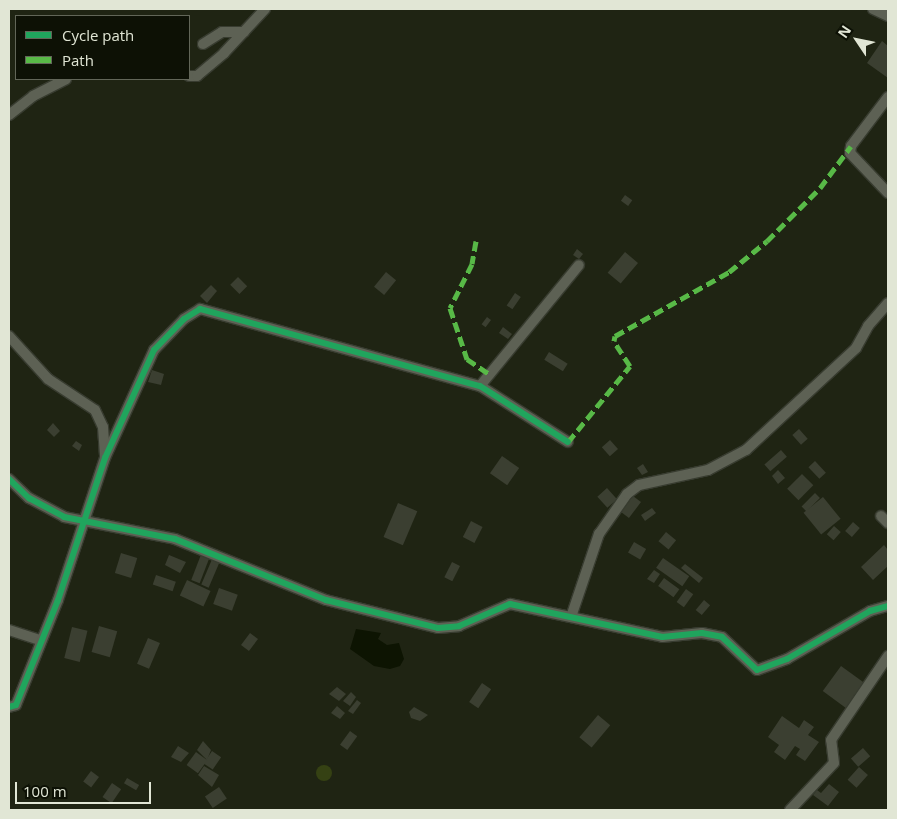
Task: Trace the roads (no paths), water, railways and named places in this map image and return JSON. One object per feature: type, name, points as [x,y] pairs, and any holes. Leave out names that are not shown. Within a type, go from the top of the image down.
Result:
[{"type":"street","points":[[190,76],[197,76],[266,9]]},
{"type":"street","points":[[873,9],[888,16]]},
{"type":"street","points":[[203,44],[222,32],[244,32]]},
{"type":"street","points":[[9,115],[33,96],[64,80]]},
{"type":"street","points":[[888,97],[850,146],[850,153],[888,193]]},
{"type":"street","points":[[480,386],[579,266]]},
{"type":"street","points":[[571,617],[599,534],[627,494],[639,485],[708,470],[746,450],[856,348],[868,326],[888,302]]},
{"type":"street","points":[[9,707],[16,705],[40,640],[58,600],[105,458],[154,350],[184,319],[200,309],[480,386],[568,442]]},
{"type":"street","points":[[9,336],[48,379],[95,410],[103,427],[105,458]]},
{"type":"street","points":[[9,478],[29,498],[64,517],[175,539],[326,600],[438,628],[459,626],[494,608],[510,604],[662,637],[702,633],[722,637],[757,670],[786,659],[870,612],[888,606]]},
{"type":"street","points":[[9,630],[40,640]]},
{"type":"street","points":[[790,810],[834,763],[831,740],[888,656]]}]
